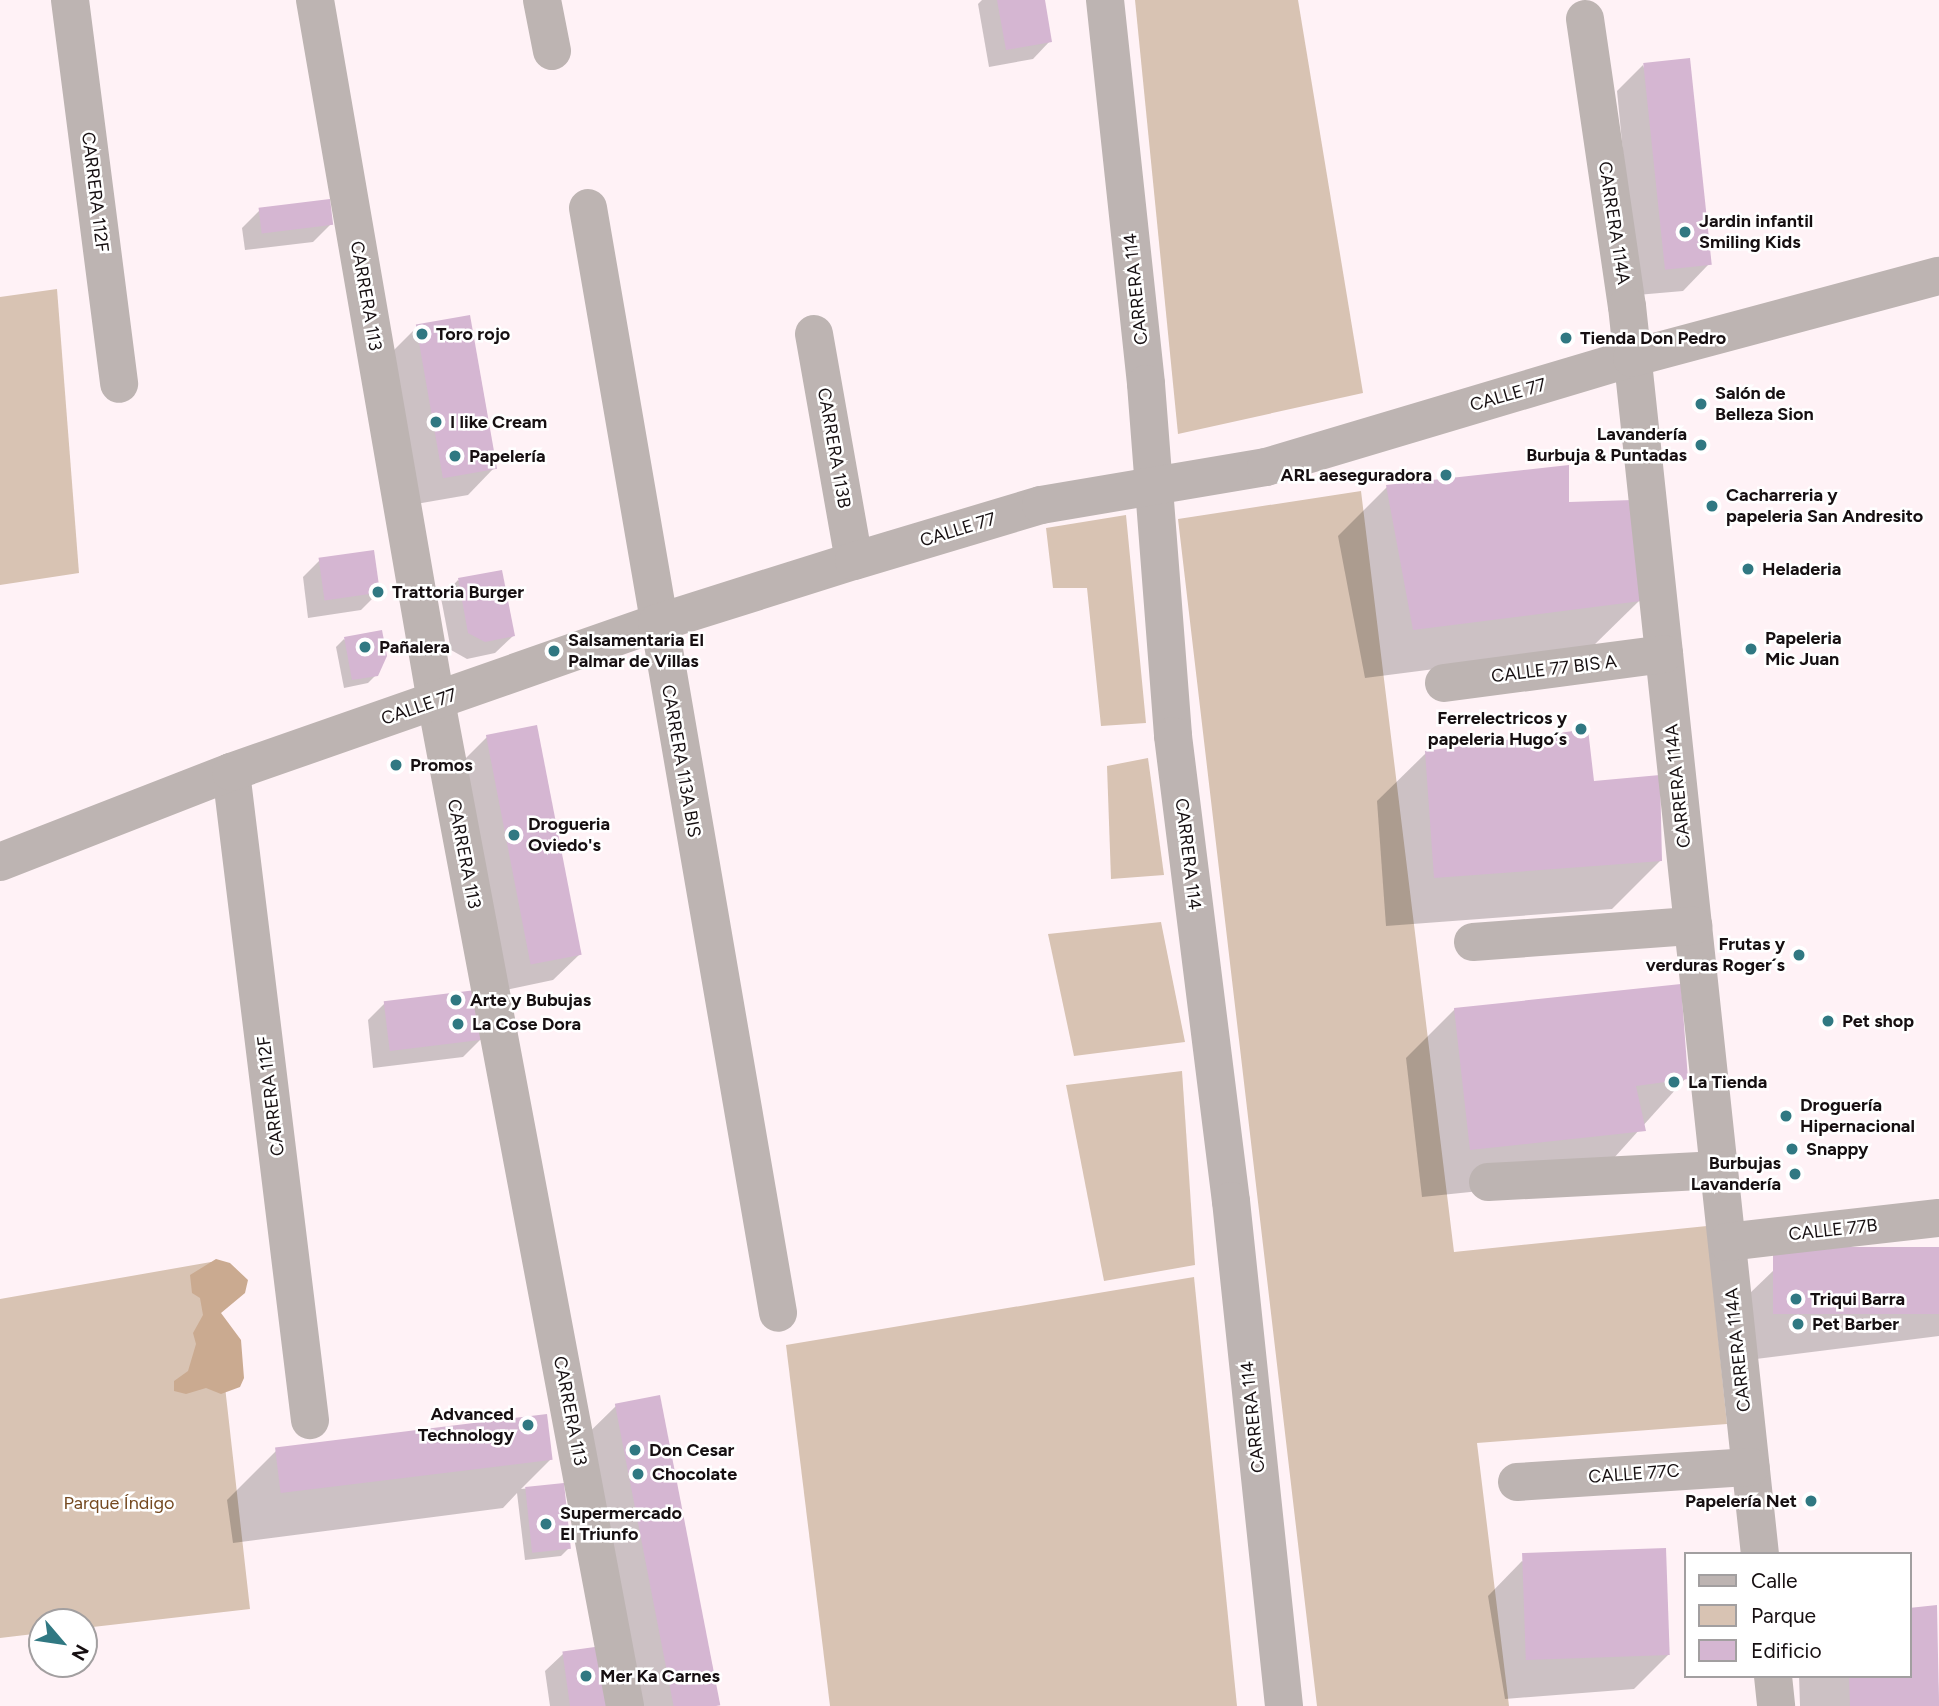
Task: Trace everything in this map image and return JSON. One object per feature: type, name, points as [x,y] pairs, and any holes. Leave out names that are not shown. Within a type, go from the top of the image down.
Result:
[{"type":"street","name":"CARRERA 112F","points":[[70,0],[119,384]]},
{"type":"street","name":"CARRERA 113","points":[[316,0],[436,701],[625,1706]]},
{"type":"street","points":[[542,0],[552,51]]},
{"type":"street","name":"CARRERA 114","points":[[1105,0],[1146,384],[1173,736],[1230,1188],[1284,1706]]},
{"type":"street","name":"CARRERA 114A","points":[[1585,19],[1632,358],[1760,1552]]},
{"type":"street","name":"CARRERA 113A BIS","points":[[588,208],[657,623],[778,1313]]},
{"type":"street","name":"CALLE 77","points":[[0,862],[231,772],[657,623],[854,561],[1041,505],[1266,467],[1632,358],[1939,276]]},
{"type":"street","name":"CARRERA 113B","points":[[814,334],[854,561]]},
{"type":"street","name":"CALLE 77 BIS A","points":[[1444,684],[1664,654]]},
{"type":"street","name":"CARRERA 112F","points":[[231,772],[310,1420]]},
{"type":"street","points":[[1473,942],[1693,926]]},
{"type":"street","points":[[1488,1182],[1719,1170]]},
{"type":"street","name":"CALLE 77B","points":[[1727,1242],[1939,1218]]},
{"type":"street","name":"CALLE 77C","points":[[1517,1482],[1751,1467]]},
{"type":"street","points":[[1773,1678],[1776,1706]]},
{"type":"green space","points":[[1135,0],[1298,0],[1363,393],[1178,434]]},
{"type":"green space","points":[[57,289],[79,573],[0,585],[0,297]]},
{"type":"green space","points":[[1361,491],[1454,1252],[1707,1226],[1727,1424],[1477,1443],[1509,1706],[1317,1706],[1178,519]]},
{"type":"green space","points":[[1126,515],[1146,723],[1101,726],[1087,588],[1053,588],[1046,528]]},
{"type":"green space","points":[[1148,758],[1164,875],[1111,879],[1107,766]]},
{"type":"green space","points":[[1161,922],[1185,1042],[1074,1056],[1048,934]]},
{"type":"green space","points":[[1182,1071],[1195,1265],[1104,1281],[1066,1085]]},
{"type":"green space","name":"Parque Índigo","points":[[211,1262],[250,1609],[98,1626],[98,1608],[28,1608],[28,1635],[0,1638],[0,1299]]},
{"type":"green space","points":[[1194,1277],[1237,1706],[830,1706],[786,1345]]},
{"type":"shaded area","points":[[216,1259],[230,1263],[248,1280],[245,1293],[221,1313],[241,1340],[244,1378],[240,1387],[221,1394],[206,1388],[186,1394],[174,1391],[174,1381],[188,1371],[196,1344],[193,1333],[203,1315],[200,1298],[192,1293],[190,1275]]},
{"type":"building","points":[[997,0],[1045,0],[1052,42],[1006,50]]},
{"type":"building","points":[[1690,58],[1712,265],[1665,270],[1643,63]]},
{"type":"building","points":[[330,199],[333,225],[262,234],[259,208]]},
{"type":"building","points":[[470,315],[497,469],[443,478],[416,325]]},
{"type":"building","points":[[1569,465],[1569,502],[1633,500],[1641,601],[1413,630],[1386,485]]},
{"type":"building","points":[[374,550],[380,593],[325,600],[319,558]]},
{"type":"building","points":[[502,570],[515,636],[485,642],[468,633],[458,578]]},
{"type":"building","name":"Pañalera","points":[[382,630],[387,656],[378,676],[352,680],[344,637]]},
{"type":"building","points":[[537,725],[582,955],[531,965],[486,735]]},
{"type":"building","points":[[1588,729],[1594,781],[1660,775],[1662,861],[1434,878],[1425,751]]},
{"type":"building","points":[[1681,984],[1688,1079],[1636,1086],[1646,1131],[1470,1150],[1454,1008]]},
{"type":"building","points":[[476,990],[482,1040],[390,1051],[384,1001]]},
{"type":"building","points":[[1773,1247],[1939,1247],[1939,1314],[1773,1314]]},
{"type":"building","points":[[660,1395],[720,1705],[674,1706],[615,1404]]},
{"type":"building","points":[[547,1414],[553,1460],[281,1493],[275,1447]]},
{"type":"building","points":[[564,1483],[571,1549],[532,1553],[525,1487]]},
{"type":"building","points":[[1666,1548],[1670,1655],[1526,1660],[1522,1553]]},
{"type":"building","points":[[1937,1605],[1939,1706],[1850,1706],[1849,1678],[1911,1678],[1911,1608]]},
{"type":"building","points":[[602,1646],[610,1706],[570,1706],[562,1652]]},
{"type":"place","name":"Jardin infantil Smiling Kids","points":[[1685,232]]},
{"type":"place","name":"Toro rojo","points":[[422,334]]},
{"type":"place","name":"Tienda Don Pedro","points":[[1566,338]]},
{"type":"place","name":"Salón de Belleza Sion","points":[[1701,404]]},
{"type":"place","name":"I like Cream","points":[[436,422]]},
{"type":"place","name":"Lavandería Burbuja & Puntadas","points":[[1701,445]]},
{"type":"place","name":"Papelería","points":[[455,456]]},
{"type":"place","name":"ARL aeseguradora","points":[[1446,475]]},
{"type":"place","name":"Cacharreria y papeleria San Andresito","points":[[1712,506]]},
{"type":"place","name":"Heladeria","points":[[1748,569]]},
{"type":"place","name":"Trattoria Burger","points":[[378,592]]},
{"type":"place","name":"Pañalera","points":[[365,647]]},
{"type":"place","name":"Papeleria Mic Juan","points":[[1751,649]]},
{"type":"place","name":"Salsamentaria El Palmar de Villas","points":[[554,651]]},
{"type":"place","name":"Ferrelectricos y papeleria Hugo´s","points":[[1581,729]]},
{"type":"place","name":"Promos","points":[[396,765]]},
{"type":"place","name":"Drogueria Oviedo's","points":[[514,835]]},
{"type":"place","name":"Frutas y verduras Roger´s","points":[[1799,955]]},
{"type":"place","name":"Arte y Bubujas","points":[[456,1000]]},
{"type":"place","name":"Pet shop","points":[[1828,1021]]},
{"type":"place","name":"La Cose Dora","points":[[458,1024]]},
{"type":"place","name":"La Tienda","points":[[1674,1082]]},
{"type":"place","name":"Droguería Hipernacional","points":[[1786,1116]]},
{"type":"place","name":"Snappy","points":[[1792,1149]]},
{"type":"place","name":"Burbujas Lavandería","points":[[1795,1174]]},
{"type":"place","name":"Triqui Barra","points":[[1796,1299]]},
{"type":"place","name":"Pet Barber","points":[[1798,1324]]},
{"type":"place","name":"Advanced Technology","points":[[528,1425]]},
{"type":"place","name":"Don Cesar","points":[[635,1450]]},
{"type":"place","name":"Chocolate","points":[[638,1474]]},
{"type":"place","name":"Papelería Net","points":[[1811,1501]]},
{"type":"place","name":"Supermercado El Triunfo","points":[[546,1524]]},
{"type":"place","name":"Mer Ka Carnes","points":[[586,1676]]}]
